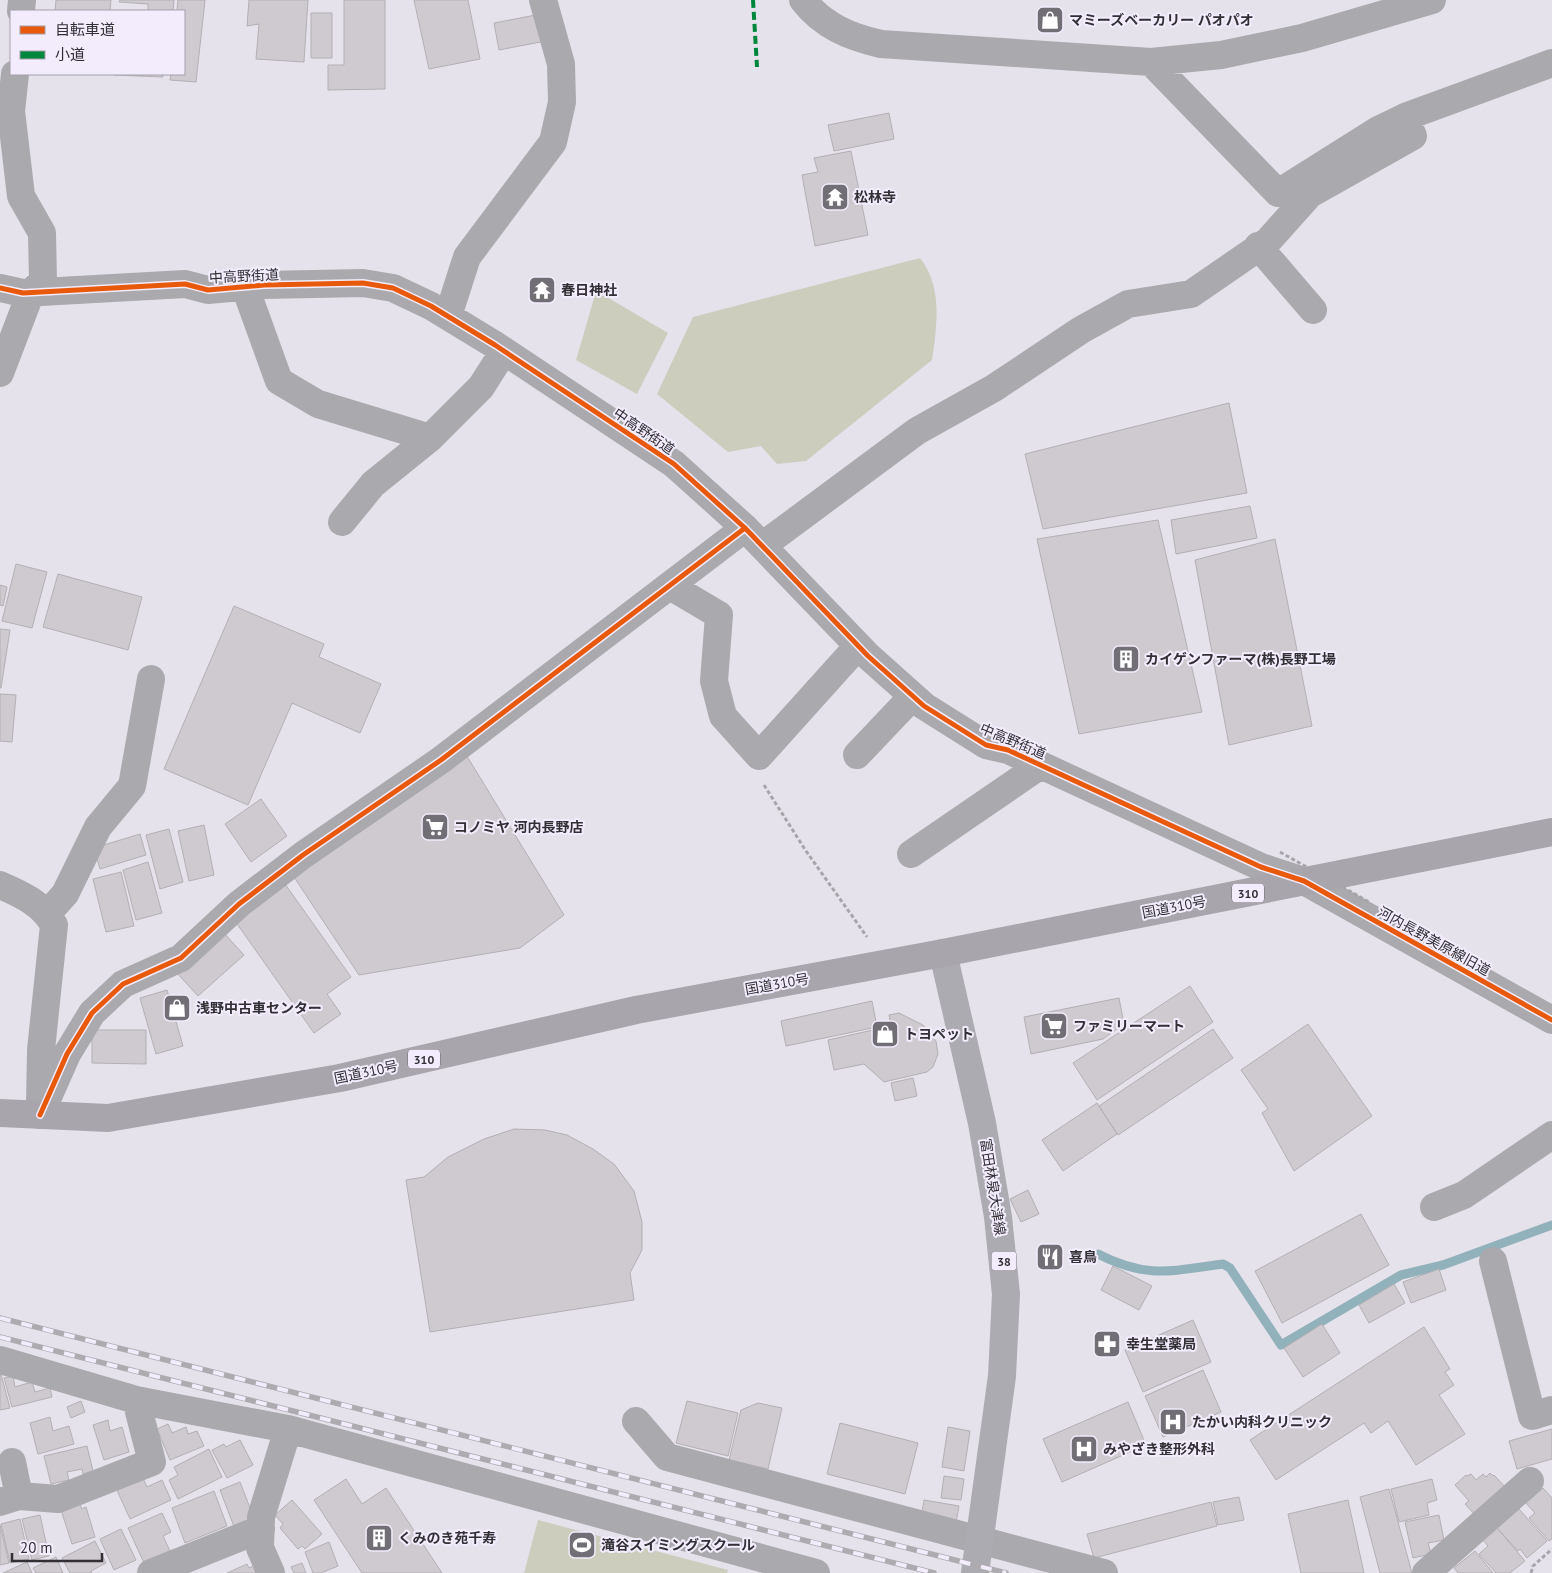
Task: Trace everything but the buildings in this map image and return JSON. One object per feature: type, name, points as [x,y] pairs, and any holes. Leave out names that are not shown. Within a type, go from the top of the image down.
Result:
[{"type":"highway","name":"国道310号","points":[[0,1114],[108,1118],[340,1078],[636,1010],[943,953],[1552,832]]},
{"type":"main road","name":"富田林泉大津線","points":[[943,953],[982,1123],[998,1217],[1006,1294],[1002,1376],[975,1573]]},
{"type":"street","points":[[448,316],[467,257],[553,142],[562,102],[560,64],[543,0]]},
{"type":"street","points":[[803,0],[811,10],[832,27],[854,38],[881,44],[1150,62],[1221,55],[1293,40],[1432,0]]},
{"type":"street","points":[[1150,62],[1278,193],[1378,130],[1405,117],[1552,63]]},
{"type":"street","points":[[0,373],[32,292],[43,281],[42,233],[21,196],[11,111],[15,75]]},
{"type":"street","points":[[40,1115],[67,1054],[92,1013],[124,984],[181,958],[239,904],[282,871],[441,760],[670,586],[753,537],[917,431],[1043,358],[1081,330],[1128,304],[1191,294],[1250,254],[1258,246],[1268,241],[1310,194],[1413,136],[1405,117]]},
{"type":"street","points":[[1258,246],[1313,310]]},
{"type":"street","name":"中高野街道","points":[[0,288],[32,292],[185,284],[208,290],[363,283],[393,288],[448,316],[504,351],[674,464],[753,537],[858,646],[924,706],[986,744],[1008,750],[1261,867],[1304,881]]},
{"type":"street","points":[[245,287],[280,381],[318,404],[430,438]]},
{"type":"street","points":[[342,522],[373,484],[430,438],[481,387],[504,351]]},
{"type":"street","points":[[670,586],[719,615],[714,681],[724,716],[760,756],[858,646]]},
{"type":"street","points":[[48,914],[65,894],[98,827],[132,786],[151,679]]},
{"type":"street","points":[[857,755],[913,696]]},
{"type":"street","points":[[911,854],[1041,765]]},
{"type":"street","name":"河内長野美原線旧道","points":[[1304,881],[1552,1020]]},
{"type":"street","points":[[0,885],[23,895],[48,914],[54,925],[41,1050],[40,1115]]},
{"type":"street","points":[[1434,1208],[1464,1195],[1552,1135]]},
{"type":"street","points":[[1493,1261],[1532,1416],[1552,1410]]},
{"type":"street","points":[[0,1360],[136,1400],[288,1429],[816,1573]]},
{"type":"street","points":[[12,1462],[9,1499],[58,1499],[152,1462],[136,1400]]},
{"type":"street","points":[[636,1421],[667,1457],[1104,1573]]},
{"type":"street","points":[[271,1573],[260,1548],[262,1518],[288,1429]]},
{"type":"street","points":[[1426,1573],[1530,1481]]},
{"type":"street","points":[[151,1573],[261,1529]]},
{"type":"path","points":[[760,756],[748,761],[806,851],[886,964]]},
{"type":"path","points":[[1280,852],[1369,902]]},
{"type":"path","points":[[1531,1573],[1533,1566],[1552,1549]]},
{"type":"green space","points":[[920,258],[932,281],[935,294],[936,320],[932,360],[806,461],[777,464],[761,446],[728,452],[657,394],[693,317]]},
{"type":"green space","points":[[595,295],[605,296],[668,333],[637,394],[576,360]]},
{"type":"green space","name":"滝谷スイミングスクール","points":[[538,1520],[728,1570],[727,1573],[524,1573]]},
{"type":"waterway","points":[[1098,1254],[1115,1262],[1145,1270],[1174,1271],[1223,1264],[1230,1268],[1281,1345],[1401,1275],[1443,1265],[1552,1225]]},
{"type":"railway","points":[[0,1318],[1006,1573]]},
{"type":"railway","points":[[0,1337],[934,1573]]},
{"type":"marked path","points":[[753,0],[757,67]]},
{"type":"cycle path","points":[[0,288],[23,293],[185,284],[208,290],[264,285],[363,283],[393,288],[431,306],[495,345],[674,464],[745,528],[868,656],[924,706],[986,745],[1008,750],[1261,867],[1304,881],[1552,1020]]},
{"type":"cycle path","points":[[40,1115],[67,1054],[92,1013],[123,984],[181,958],[239,904],[303,855],[441,760],[745,528]]},
{"type":"place","name":"マミーズベーカリー パオパオ","points":[[1050,20]]},
{"type":"place","name":"松林寺","points":[[835,197]]},
{"type":"place","name":"春日神社","points":[[542,290]]},
{"type":"place","name":"カイゲンファーマ(株)長野工場","points":[[1126,659]]},
{"type":"place","name":"コノミヤ 河内長野店","points":[[435,827]]},
{"type":"place","name":"浅野中古車センター","points":[[177,1008]]},
{"type":"place","name":"ファミリーマート","points":[[1054,1026]]},
{"type":"place","name":"トヨペット","points":[[885,1034]]},
{"type":"place","name":"喜鳥","points":[[1050,1257]]},
{"type":"place","name":"幸生堂薬局","points":[[1107,1344]]},
{"type":"place","name":"たかい内科クリニック","points":[[1173,1422]]},
{"type":"place","name":"みやざき整形外科","points":[[1084,1449]]},
{"type":"place","name":"くみのき苑千寿","points":[[379,1538]]},
{"type":"place","name":"滝谷スイミングスクール","points":[[582,1545]]}]
